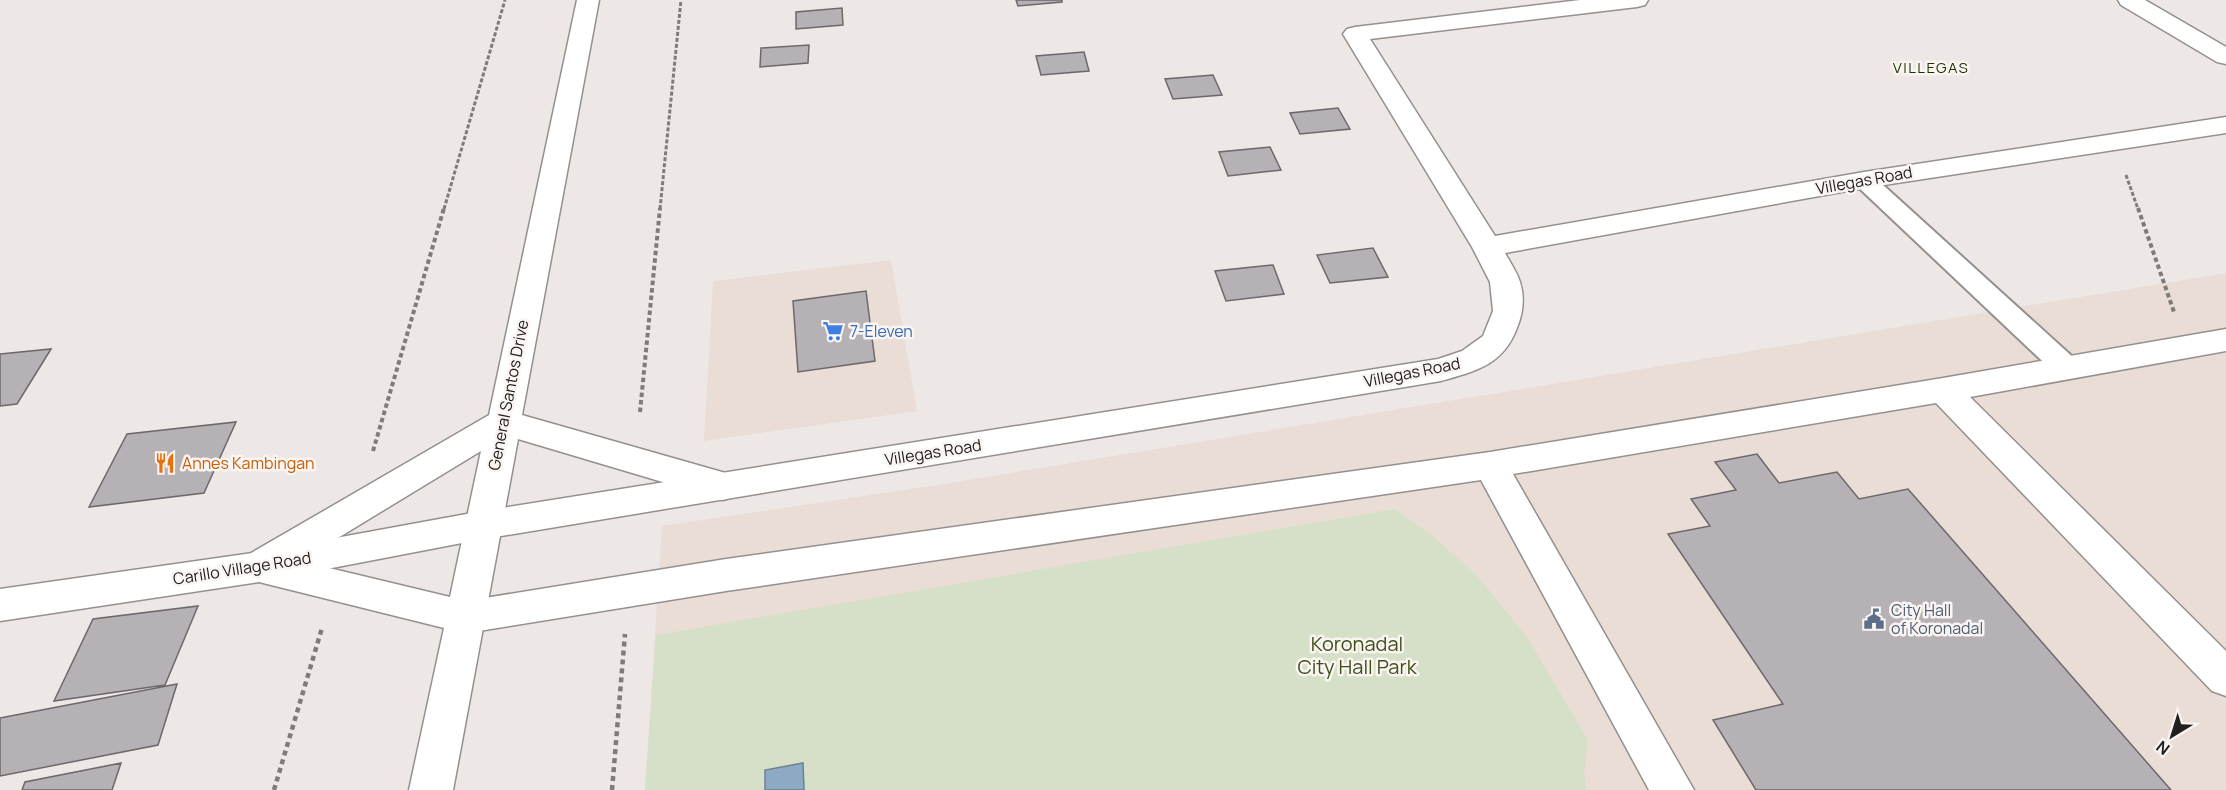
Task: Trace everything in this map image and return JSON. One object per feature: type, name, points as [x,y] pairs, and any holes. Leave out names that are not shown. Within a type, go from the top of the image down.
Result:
[{"type":"main road","name":"General Santos Drive","points":[[432,790],[588,0]]},
{"type":"main road","points":[[1487,247],[1355,34],[1637,0]]},
{"type":"main road","points":[[2129,0],[2226,57]]},
{"type":"main road","name":"Villegas Road","points":[[483,525],[1452,366],[1473,359],[1496,342],[1508,311],[1505,282],[1487,247],[1864,180],[2114,140],[2226,125]]},
{"type":"main road","points":[[259,567],[466,617],[726,575],[1490,465],[1943,390],[2226,340]]},
{"type":"main road","points":[[1943,390],[2226,678]]},
{"type":"main road","points":[[259,567],[503,422],[723,486]]},
{"type":"main road","points":[[1490,465],[1672,790]]},
{"type":"main road","name":"Carillo Village Road","points":[[0,604],[259,567],[483,525]]},
{"type":"lane","points":[[1864,180],[2066,367]]},
{"type":"path","points":[[372,454],[505,0]]},
{"type":"path","points":[[640,412],[681,0]]},
{"type":"path","points":[[2114,140],[2186,347]]},
{"type":"path","points":[[274,790],[322,628]]},
{"type":"path","points":[[612,790],[625,634]]},
{"type":"shaded area","points":[[891,260],[917,411],[704,441],[713,281]]},
{"type":"shaded area","points":[[2226,273],[2226,790],[645,790],[662,526],[931,486]]},
{"type":"green space","name":"Koronadal City Hall Park","points":[[1395,509],[1434,537],[1478,577],[1527,637],[1588,740],[1584,775],[1586,790],[645,790],[656,635]]},
{"type":"water","points":[[803,763],[804,790],[765,790],[765,770]]},
{"type":"building","points":[[1016,0],[1062,0],[1062,2],[1018,6]]},
{"type":"building","points":[[842,8],[843,25],[796,29],[796,12]]},
{"type":"building","points":[[809,45],[808,63],[760,67],[761,48]]},
{"type":"building","points":[[1084,52],[1089,71],[1041,75],[1036,56]]},
{"type":"building","points":[[1213,75],[1222,95],[1173,99],[1165,79]]},
{"type":"building","points":[[1338,108],[1350,129],[1300,134],[1290,113]]},
{"type":"building","points":[[1270,147],[1281,170],[1228,176],[1219,152]]},
{"type":"building","points":[[1373,248],[1388,277],[1330,283],[1317,255]]},
{"type":"building","points":[[1273,265],[1284,294],[1226,301],[1215,271]]},
{"type":"building","name":"7-Eleven","points":[[866,291],[875,361],[798,372],[793,301]]},
{"type":"building","points":[[51,349],[17,404],[0,406],[0,354]]},
{"type":"building","points":[[236,422],[204,493],[89,507],[127,434]]},
{"type":"building","name":"City Hall of Koronadal","points":[[1757,454],[1779,483],[1837,472],[1859,499],[1908,489],[2171,790],[1756,790],[1713,720],[1783,704],[1668,534],[1710,526],[1691,499],[1736,490],[1715,462]]},
{"type":"building","points":[[198,606],[165,685],[54,701],[93,619]]},
{"type":"building","points":[[177,684],[158,745],[0,776],[0,718]]},
{"type":"building","points":[[121,763],[112,790],[22,790],[25,782]]},
{"type":"place","name":"7-Eleven","points":[[833,331]]},
{"type":"place","name":"Annes Kambingan","points":[[165,463]]},
{"type":"place","name":"City Hall of Koronadal","points":[[1874,619]]},
{"type":"district","name":"VILLEGAS","points":[[1931,67]]}]
